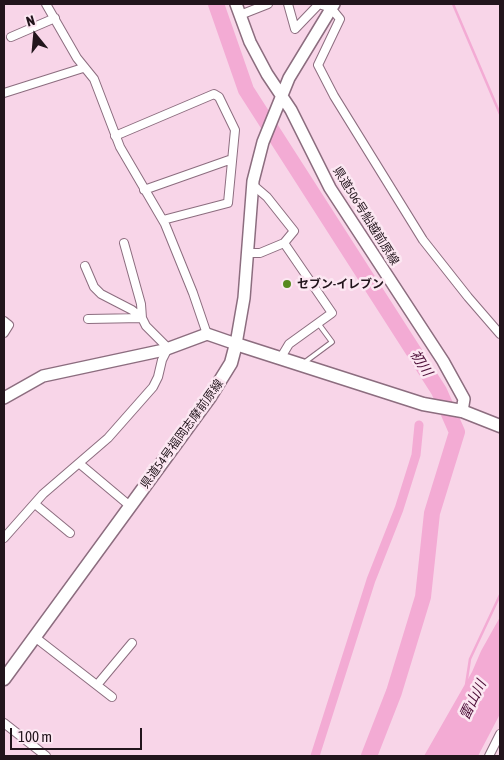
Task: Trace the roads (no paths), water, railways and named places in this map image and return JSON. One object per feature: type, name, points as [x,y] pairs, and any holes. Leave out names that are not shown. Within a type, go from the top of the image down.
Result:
[{"type":"main road","points":[[236,344],[423,404],[462,411],[500,426]]},
{"type":"main road","name":"県道54号福岡志摩前原線","points":[[4,679],[36,638],[215,391],[231,363],[236,344]]},
{"type":"street","points":[[46,4],[83,68],[94,79],[115,136],[162,220],[193,293],[207,334]]},
{"type":"street","points":[[238,9],[268,4]]},
{"type":"street","points":[[288,4],[295,29],[319,4],[333,6]]},
{"type":"street","points":[[4,398],[43,376],[168,348],[207,334],[236,344],[244,298],[253,183],[263,142],[289,78],[333,6]]},
{"type":"street","points":[[333,6],[340,19],[318,65],[423,240],[468,298],[500,334]]},
{"type":"street","name":"県道506号船越前原線","points":[[238,9],[254,50],[279,101],[291,110],[330,188],[464,399],[462,411]]},
{"type":"street","points":[[10,37],[55,18]]},
{"type":"street","points":[[4,93],[83,68]]},
{"type":"street","points":[[115,136],[214,94],[219,97],[235,130],[228,203],[162,220]]},
{"type":"street","points":[[144,190],[232,159]]},
{"type":"street","points":[[248,253],[260,252],[284,243],[294,231],[267,197],[253,183]]},
{"type":"street","points":[[124,243],[141,304],[142,318],[146,326],[168,348]]},
{"type":"street","points":[[280,358],[289,344],[332,313],[284,243]]},
{"type":"street","points":[[85,266],[94,287],[101,294],[127,306],[142,318]]},
{"type":"street","points":[[88,319],[142,318]]},
{"type":"street","points":[[4,321],[9,325],[4,333]]},
{"type":"street","points":[[4,538],[35,504],[108,438],[152,388],[168,348]]},
{"type":"street","points":[[80,464],[130,506]]},
{"type":"street","points":[[35,504],[70,533]]},
{"type":"street","points":[[36,638],[112,697]]},
{"type":"street","points":[[97,685],[132,642]]},
{"type":"street","points":[[4,722],[46,756]]},
{"type":"street","points":[[489,756],[500,734]]},
{"type":"lane","points":[[301,365],[332,342],[318,323]]},
{"type":"water","name":"雷山川","points":[[500,617],[500,714],[478,756],[424,756],[472,672],[481,651]]},
{"type":"waterway","name":"初川","points":[[216,4],[246,90],[439,391],[457,432],[432,513],[423,597],[394,692],[369,756]]},
{"type":"waterway","points":[[453,4],[500,114]]},
{"type":"waterway","points":[[315,756],[371,580],[399,509],[416,455],[419,425]]},
{"type":"waterway","name":"雷山川","points":[[466,685],[470,659],[500,595]]},
{"type":"place","name":"セブン-イレブン","points":[[287,284]]}]
